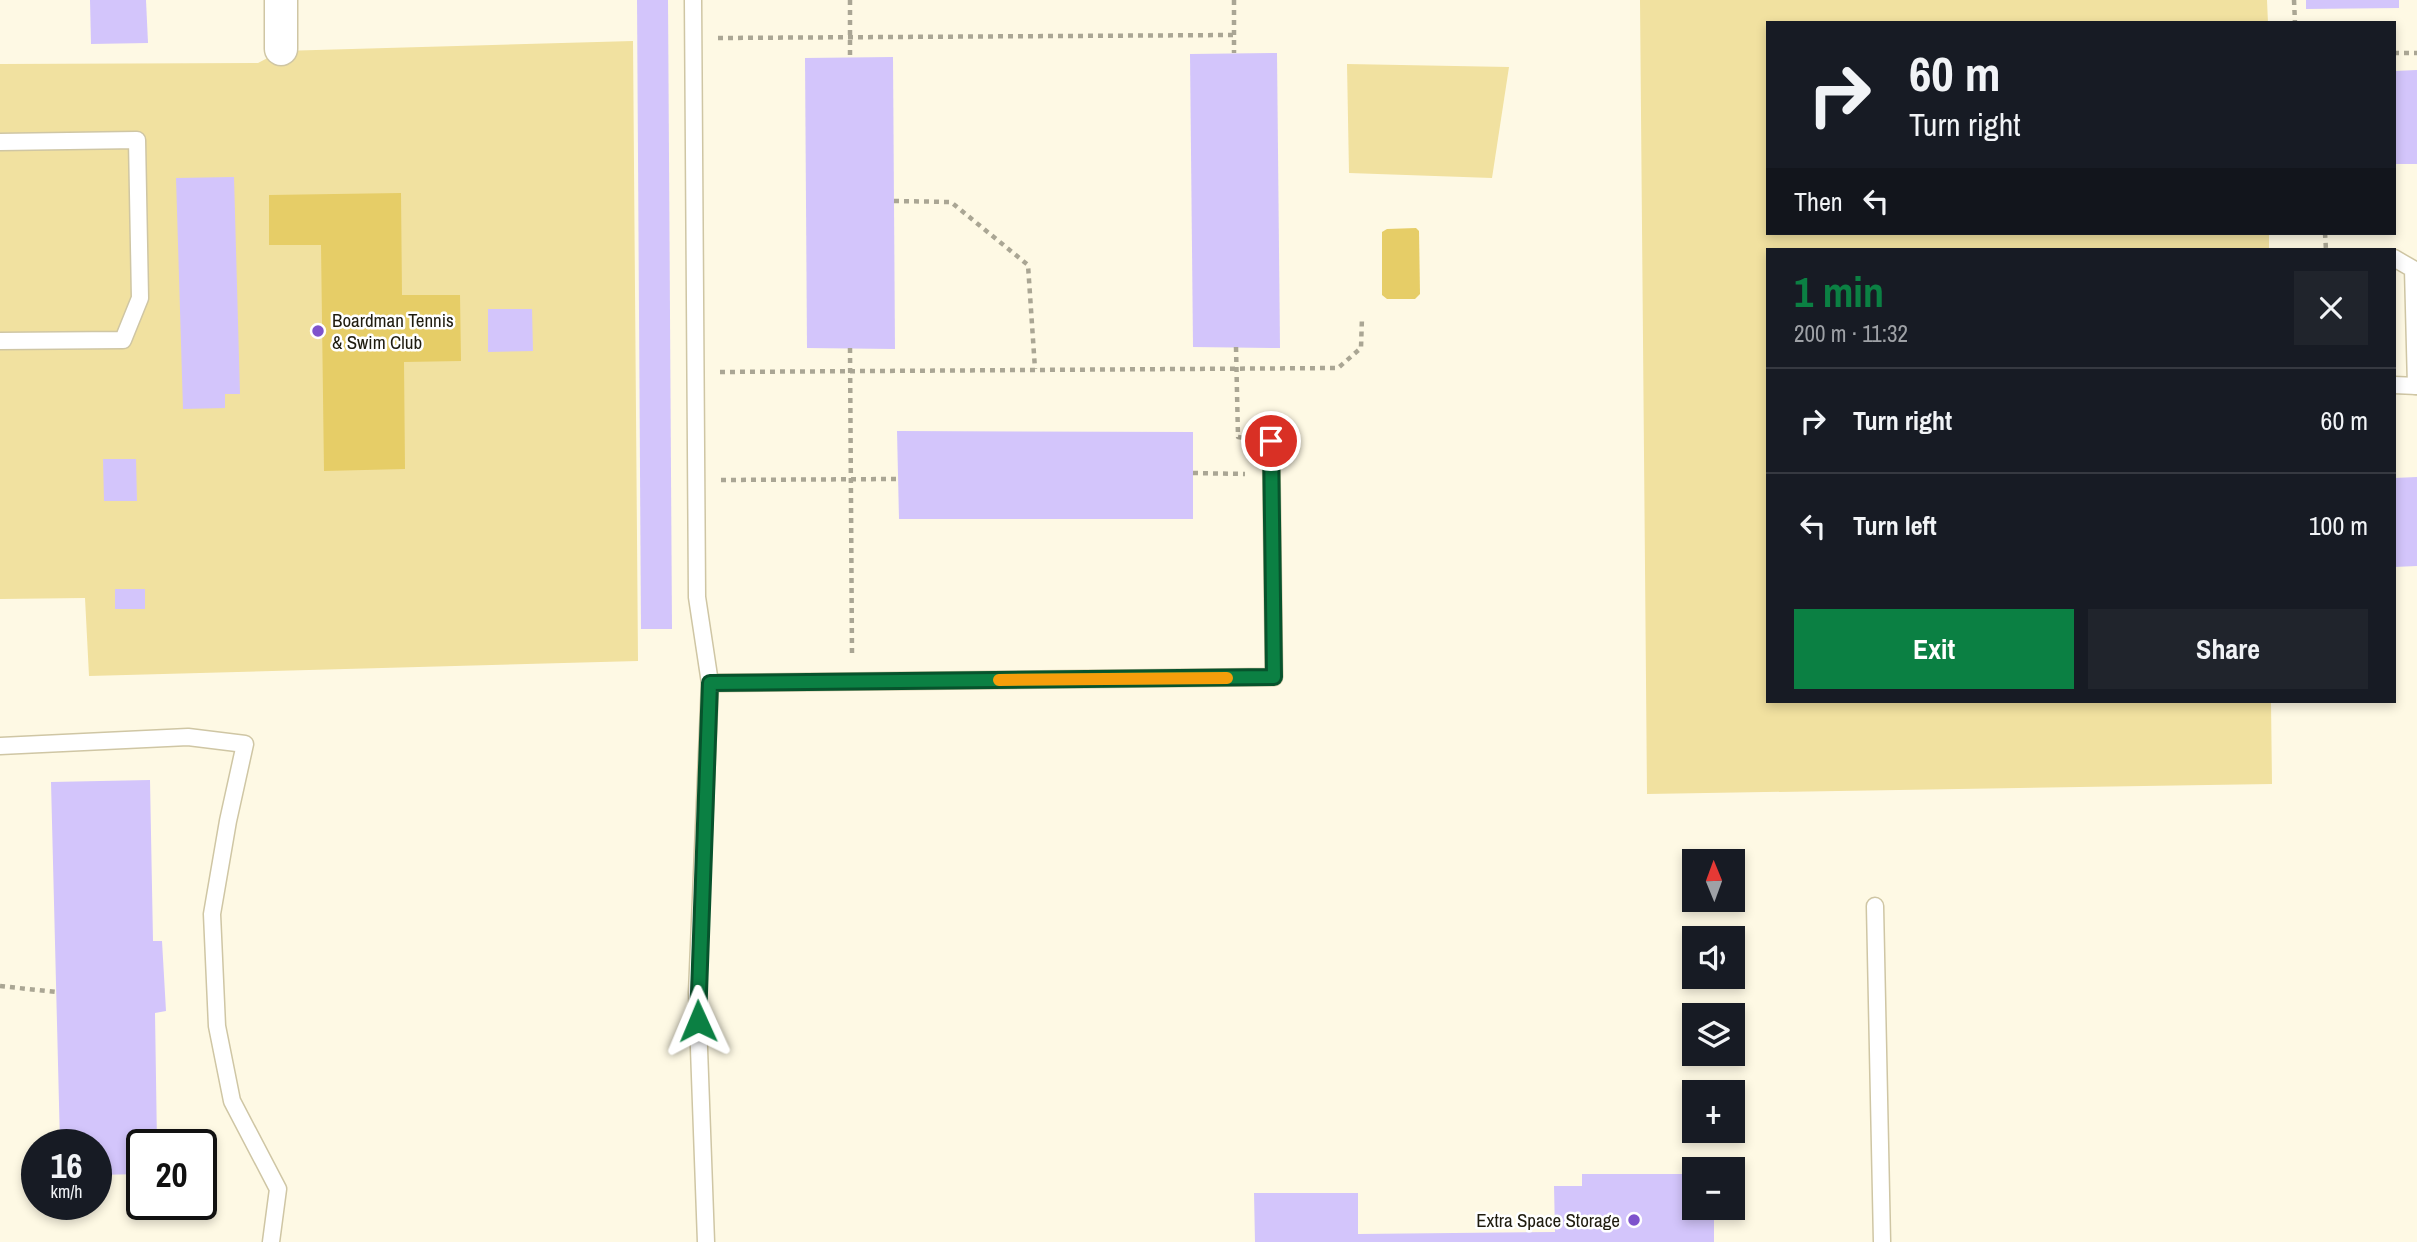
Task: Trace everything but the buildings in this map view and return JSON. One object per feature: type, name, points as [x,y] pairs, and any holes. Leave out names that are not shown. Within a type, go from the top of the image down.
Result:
[{"type":"street","points":[[281,0],[281,49]]},
{"type":"lane","points":[[693,0],[697,597],[710,683],[697,993],[706,1242]]},
{"type":"lane","points":[[0,142],[137,140],[141,299],[122,340],[0,341]]},
{"type":"lane","points":[[2396,259],[2413,269],[2416,386],[2396,385]]},
{"type":"lane","points":[[710,683],[1274,677],[1271,441]]},
{"type":"lane","points":[[0,746],[188,737],[245,744],[212,914],[217,1027],[232,1101],[278,1189],[268,1242]]},
{"type":"lane","points":[[1875,906],[1882,1242]]},
{"type":"path","points":[[850,0],[850,58]]},
{"type":"path","points":[[1234,0],[1234,53]]},
{"type":"path","points":[[2294,0],[2295,21]]},
{"type":"path","points":[[693,38],[850,35],[1234,35]]},
{"type":"path","points":[[2396,53],[2417,53]]},
{"type":"path","points":[[894,201],[951,202],[1028,265],[1035,369]]},
{"type":"path","points":[[695,373],[1338,368],[1361,348],[1362,317]]},
{"type":"path","points":[[1236,347],[1238,437],[1271,441]]},
{"type":"path","points":[[850,348],[852,682]]},
{"type":"path","points":[[1193,473],[1272,475]]},
{"type":"path","points":[[696,480],[898,479]]},
{"type":"path","points":[[0,986],[57,992]]},
{"type":"shaded area","points":[[1640,0],[2267,0],[2268,21],[1766,21],[1766,235],[2269,235],[2269,248],[1766,248],[1766,703],[2271,703],[2272,784],[1647,794]]},
{"type":"shaded area","name":"Boardman Tennis & Swim Club","points":[[633,41],[638,661],[89,676],[85,598],[0,599],[0,64],[258,63],[281,51]]},
{"type":"shaded area","points":[[1347,64],[1509,67],[1492,178],[1349,173]]},
{"type":"shaded area","points":[[401,193],[402,295],[460,295],[461,361],[404,362],[405,469],[324,471],[321,245],[269,245],[269,195]]},
{"type":"shaded area","points":[[1416,228],[1419,231],[1420,294],[1415,299],[1387,299],[1382,295],[1382,232],[1387,229]]},
{"type":"slow traffic","points":[[999,680],[1227,678]]},
{"type":"place","name":"Boardman Tennis & Swim Club","points":[[318,331]]},
{"type":"place","name":"Extra Space Storage","points":[[1634,1220]]},
{"type":"route","points":[[698,1021],[710,683],[1274,677],[1271,441]]}]
